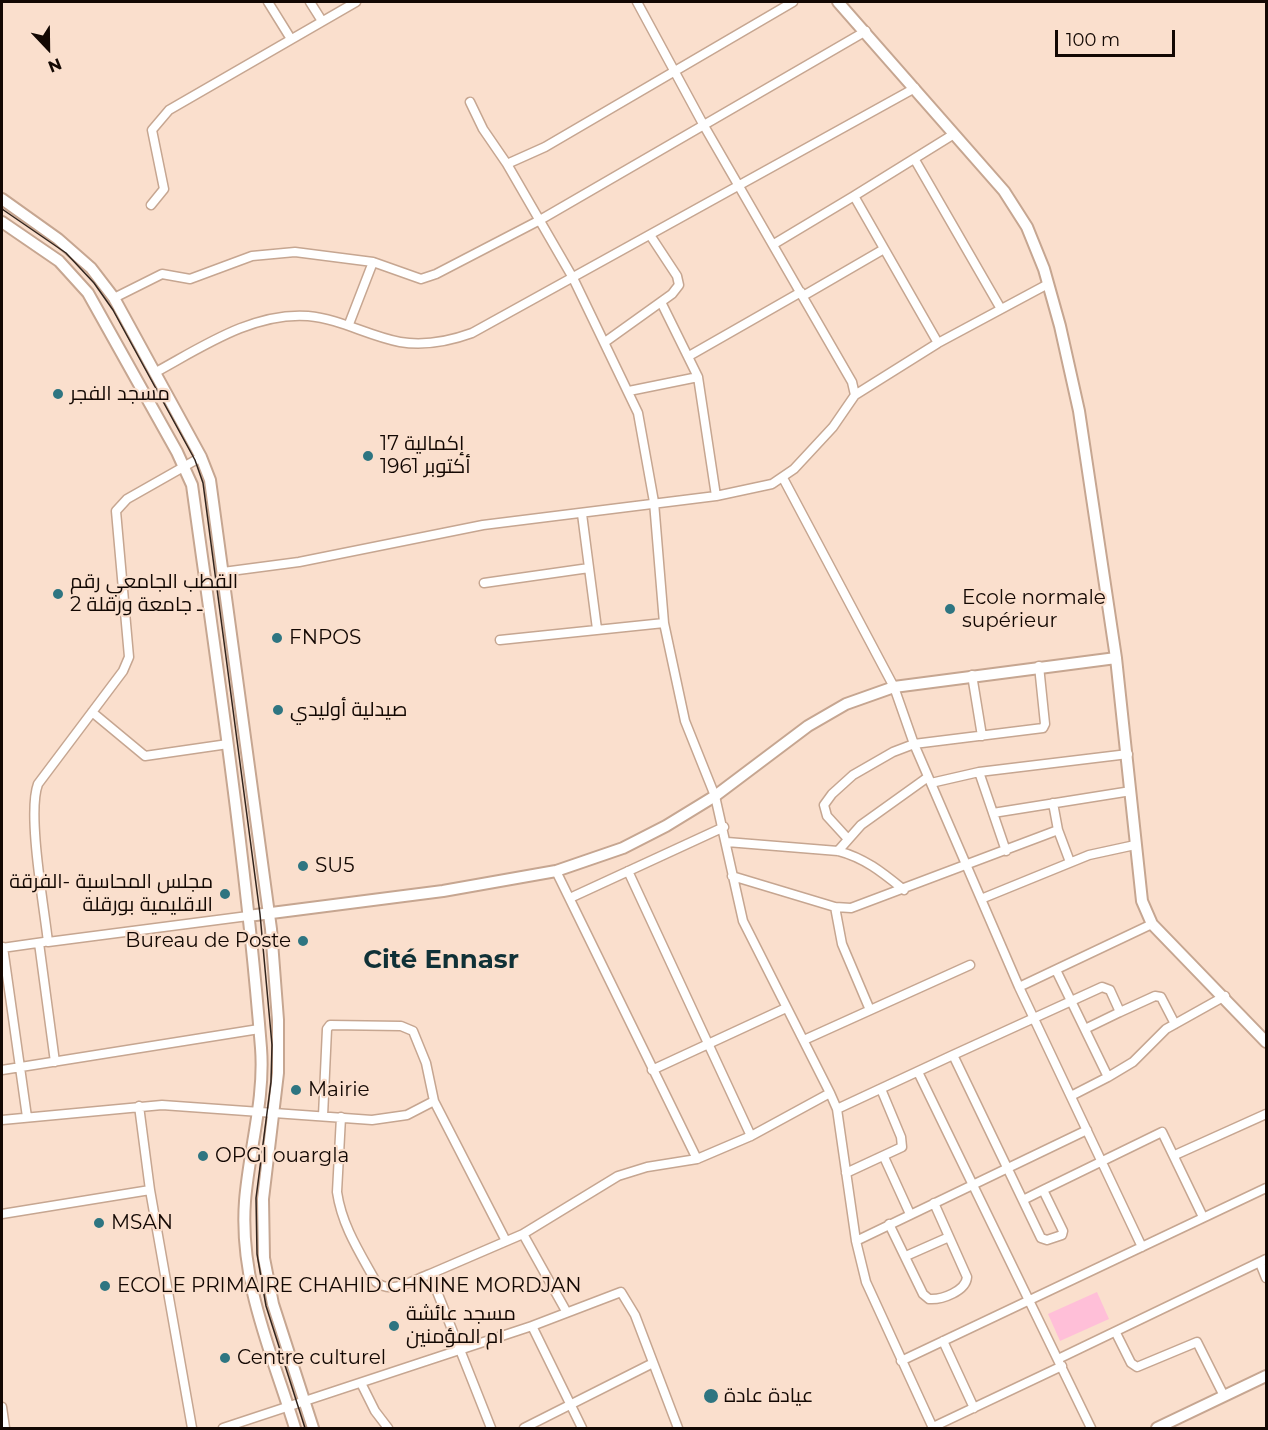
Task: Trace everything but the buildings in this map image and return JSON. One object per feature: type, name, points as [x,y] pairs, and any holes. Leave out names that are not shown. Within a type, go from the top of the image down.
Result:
[{"type":"street","points":[[268,2],[291,39]]},
{"type":"street","points":[[310,2],[322,21]]},
{"type":"street","points":[[151,205],[164,189],[152,130],[159,119],[169,110],[356,2]]},
{"type":"street","points":[[637,2],[703,124],[740,184],[852,382],[855,395]]},
{"type":"street","points":[[507,164],[545,147],[794,2]]},
{"type":"street","points":[[838,2],[866,31],[1004,191],[1027,227],[1048,284],[1078,411],[1116,658],[1142,901],[1152,924],[1225,996],[1266,1042]]},
{"type":"street","points":[[114,298],[162,274],[190,279],[252,256],[295,252],[373,262],[421,279],[436,274],[540,220],[866,31]]},
{"type":"street","points":[[156,372],[225,334],[278,317],[308,316],[349,324],[398,342],[444,341],[472,333],[915,88]]},
{"type":"street","points":[[470,102],[483,129],[507,164],[573,278],[629,391],[643,429],[654,502],[664,622],[685,721],[715,796],[728,842],[732,876],[743,921],[837,1109],[856,1240],[872,1297],[933,1428],[1116,1333],[1263,1261],[1266,1278]]},
{"type":"street","points":[[774,244],[915,160],[954,134]]},
{"type":"street","points":[[915,160],[1001,309]]},
{"type":"street","points":[[854,196],[938,343]]},
{"type":"street","points":[[2,199],[77,254],[114,298],[201,457],[210,480],[269,913],[278,1020],[275,1112],[263,1199],[264,1258],[273,1304],[313,1428]]},
{"type":"street","points":[[2,222],[59,261],[88,293],[184,466],[192,485],[241,828],[259,1029],[261,1062],[257,1112],[245,1200],[248,1273],[255,1310],[295,1428]]},
{"type":"street","points":[[605,342],[672,294],[679,285],[677,276],[650,235]]},
{"type":"street","points":[[689,356],[884,249]]},
{"type":"street","points":[[349,324],[373,262]]},
{"type":"street","points":[[223,572],[300,562],[483,525],[716,496],[764,486],[783,478],[834,427],[855,395],[938,343],[1048,284]]},
{"type":"street","points":[[661,302],[698,377],[716,496]]},
{"type":"street","points":[[629,391],[698,377]]},
{"type":"street","points":[[55,1062],[43,942],[34,797],[41,779],[123,670],[130,650],[116,511],[121,503],[201,457]]},
{"type":"street","points":[[783,478],[894,687],[914,744],[1019,987],[1142,1247]]},
{"type":"street","points":[[582,514],[597,629]]},
{"type":"street","points":[[484,583],[589,568]]},
{"type":"street","points":[[500,640],[664,622]]},
{"type":"street","points":[[27,1117],[22,1067],[2,948],[443,891],[556,871],[593,860],[644,838],[715,796],[830,712],[894,687],[1039,666],[1116,658]]},
{"type":"street","points":[[848,839],[825,812],[824,805],[827,799],[853,775],[874,761],[914,744],[1043,728],[1045,724],[1039,666]]},
{"type":"street","points":[[972,675],[982,736]]},
{"type":"street","points":[[92,712],[145,756],[228,744]]},
{"type":"street","points":[[838,851],[861,825],[930,780],[1128,754]]},
{"type":"street","points":[[979,772],[1006,850]]},
{"type":"street","points":[[993,813],[1131,791]]},
{"type":"street","points":[[1053,802],[1058,830],[1070,861]]},
{"type":"street","points":[[570,898],[724,827]]},
{"type":"street","points":[[732,876],[847,909],[904,890],[1058,830]]},
{"type":"street","points":[[728,842],[838,851],[871,863],[904,890]]},
{"type":"street","points":[[981,899],[1070,861],[1107,850],[1136,845]]},
{"type":"street","points":[[556,871],[697,1159]]},
{"type":"street","points":[[628,871],[751,1136]]},
{"type":"street","points":[[835,907],[842,944],[870,1010]]},
{"type":"street","points":[[1019,987],[1152,924]]},
{"type":"street","points":[[804,1040],[970,965]]},
{"type":"street","points":[[1056,970],[1108,1077]]},
{"type":"street","points":[[837,1109],[1071,1000],[1107,988],[1120,1012]]},
{"type":"street","points":[[1085,1029],[1158,996],[1165,1002],[1175,1024]]},
{"type":"street","points":[[1071,1095],[1133,1062],[1156,1036],[1225,996]]},
{"type":"street","points":[[652,1070],[786,1008]]},
{"type":"street","points":[[323,1116],[327,1029],[334,1023],[401,1026],[413,1031],[426,1063],[434,1101],[506,1241]]},
{"type":"street","points":[[2,1070],[259,1029]]},
{"type":"street","points":[[953,1055],[1043,1240],[1061,1236],[1063,1231],[1043,1190]]},
{"type":"street","points":[[918,1072],[1091,1428]]},
{"type":"street","points":[[846,1173],[899,1150],[902,1141],[881,1089]]},
{"type":"street","points":[[341,1118],[338,1204],[345,1224],[376,1282],[383,1288],[391,1288],[430,1274],[522,1234],[618,1176],[646,1167],[697,1159],[751,1136],[830,1093]]},
{"type":"street","points":[[2,1120],[139,1106],[275,1112],[372,1120],[398,1118],[422,1109],[434,1101]]},
{"type":"street","points":[[139,1106],[150,1190],[192,1428]]},
{"type":"street","points":[[1175,1155],[1266,1114]]},
{"type":"street","points":[[856,1240],[1087,1130]]},
{"type":"street","points":[[1023,1200],[1158,1132],[1165,1134],[1203,1217]]},
{"type":"street","points":[[884,1157],[910,1214]]},
{"type":"street","points":[[902,1361],[1266,1188]]},
{"type":"street","points":[[2,1214],[150,1190]]},
{"type":"street","points":[[889,1224],[926,1297],[933,1300],[941,1298],[962,1288],[967,1280],[934,1203]]},
{"type":"street","points":[[522,1234],[566,1311]]},
{"type":"street","points":[[906,1256],[949,1237]]},
{"type":"street","points":[[430,1274],[491,1428]]},
{"type":"street","points":[[223,1428],[289,1408],[458,1348],[486,1342],[621,1292],[628,1300],[678,1428]]},
{"type":"street","points":[[532,1326],[582,1428]]},
{"type":"street","points":[[1116,1333],[1131,1363],[1137,1367],[1197,1342],[1224,1396]]},
{"type":"street","points":[[943,1341],[974,1408]]},
{"type":"street","points":[[524,1428],[653,1363]]},
{"type":"street","points":[[1157,1428],[1266,1376]]},
{"type":"street","points":[[361,1383],[375,1411],[388,1428]]},
{"type":"street","points":[[2,1407],[5,1428]]},
{"type":"shaded area","points":[[1097,1292],[1109,1319],[1060,1341],[1048,1314]]},
{"type":"tram line","points":[[2,209],[66,253],[94,283],[113,310],[195,460],[203,483],[260,914],[272,1045],[271,1082],[256,1198],[257,1254],[266,1306],[305,1428]]},
{"type":"place","name":"مسجد الفجر","points":[[58,394]]},
{"type":"place","name":"إكمالية 17 أكتوبر 1961","points":[[368,456]]},
{"type":"place","name":"القطب الجامعي رقم 2 ـ جامعة ورقلة","points":[[58,594]]},
{"type":"place","name":"Ecole normale supérieur","points":[[950,609]]},
{"type":"place","name":"FNPOS","points":[[277,638]]},
{"type":"place","name":"صيدلية أوليدي","points":[[278,710]]},
{"type":"place","name":"SU5","points":[[303,866]]},
{"type":"place","name":"مجلس المحاسبة -الفرقة الاقليمية بورقلة","points":[[225,894]]},
{"type":"place","name":"Bureau de Poste","points":[[303,941]]},
{"type":"place","name":"Mairie","points":[[296,1090]]},
{"type":"place","name":"OPGI ouargla","points":[[203,1156]]},
{"type":"place","name":"MSAN","points":[[99,1223]]},
{"type":"place","name":"ECOLE PRIMAIRE CHAHID CHNINE MORDJAN","points":[[105,1286]]},
{"type":"place","name":"مسجد عائشة ام المؤمنين","points":[[394,1326]]},
{"type":"place","name":"Centre culturel","points":[[225,1358]]},
{"type":"place","name":"عيادة عادة","points":[[711,1396]]},
{"type":"district","name":"Cité Ennasr","points":[[441,960]]}]
